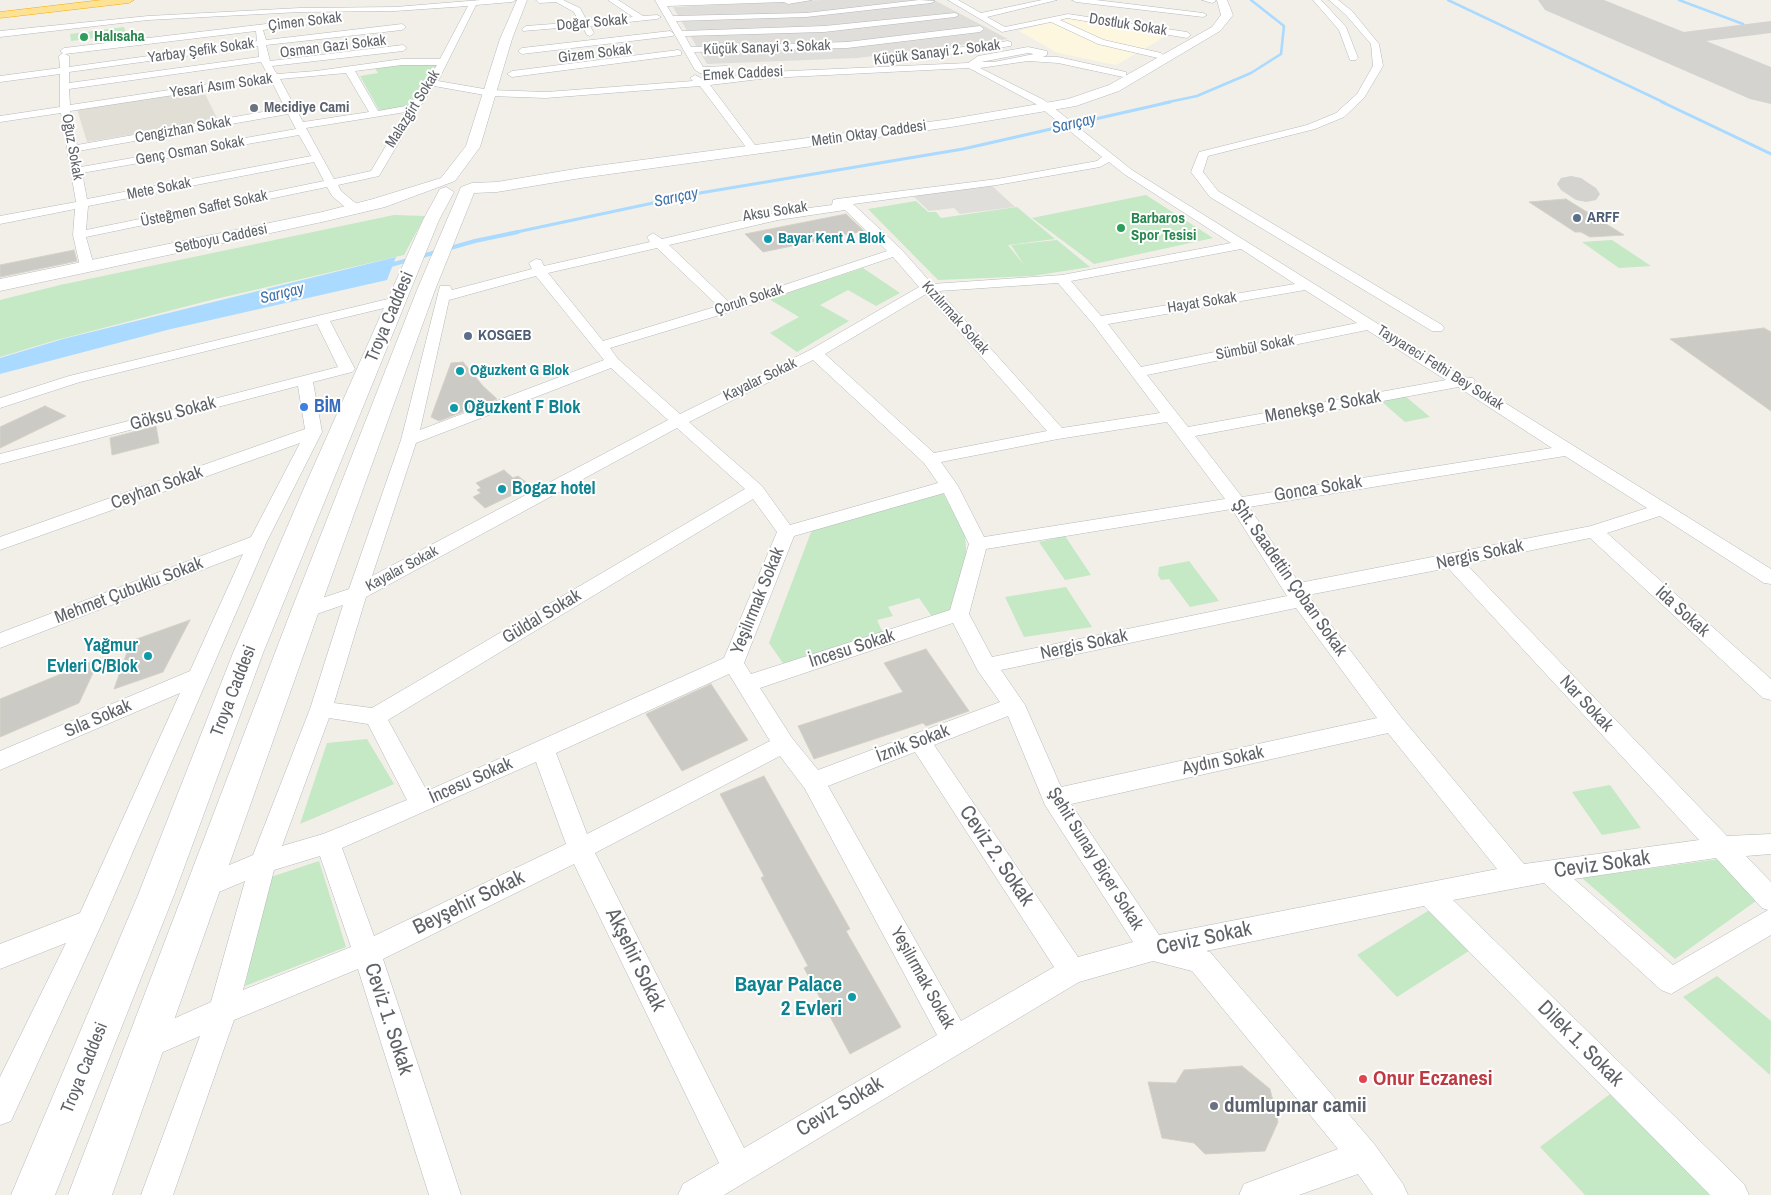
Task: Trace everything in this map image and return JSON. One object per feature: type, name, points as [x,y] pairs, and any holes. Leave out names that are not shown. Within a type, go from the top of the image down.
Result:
[{"type":"highway","points":[[0,13],[99,0]]},
{"type":"highway","points":[[0,13],[129,0]]},
{"type":"main road","name":"Troya Caddesi","points":[[33,1195],[156,895],[248,653],[422,294],[422,212],[473,147],[522,0]]},
{"type":"main road","points":[[510,83],[526,29],[539,0]]},
{"type":"main road","name":"Metin Oktay Caddesi","points":[[471,186],[504,178],[1052,105],[1091,90],[1158,55],[1188,34],[1209,8],[1212,0]]},
{"type":"main road","points":[[1201,19],[1222,23],[1227,15],[1222,0]]},
{"type":"main road","name":"Metin Oktay Caddesi","points":[[471,186],[498,187],[581,173],[951,123],[1087,99],[1114,88],[1155,66],[1222,23]]},
{"type":"main road","points":[[480,162],[488,146]]},
{"type":"main road","points":[[325,222],[444,186],[471,186]]},
{"type":"main road","name":"Setboyu Caddesi","points":[[0,285],[355,209],[444,186]]},
{"type":"main road","name":"Troya Caddesi","points":[[90,1195],[147,1045],[422,294],[456,214],[471,186]]},
{"type":"main road","points":[[325,222],[401,207],[422,212]]},
{"type":"main road","name":"Setboyu Caddesi","points":[[0,291],[325,222]]},
{"type":"street","points":[[0,34],[61,40],[255,12],[396,10],[512,0]]},
{"type":"street","points":[[539,0],[557,0],[577,10],[595,43]]},
{"type":"street","points":[[612,0],[641,18]]},
{"type":"street","points":[[750,145],[703,83],[687,70],[681,34],[660,2],[808,0]]},
{"type":"street","points":[[670,19],[806,15],[931,0],[987,33],[1008,49],[1042,52],[1125,73]]},
{"type":"street","points":[[952,0],[1042,52]]},
{"type":"street","points":[[979,16],[1053,0]]},
{"type":"street","points":[[1076,0],[1201,19]]},
{"type":"street","points":[[1206,0],[1212,0]]},
{"type":"street","points":[[1317,0],[1343,29],[1353,58]]},
{"type":"street","points":[[1333,0],[1349,13],[1375,44],[1378,66],[1361,96],[1340,115],[1311,127],[1202,154],[1197,172],[1214,194],[1437,328]]},
{"type":"street","points":[[785,1],[847,45],[863,59]]},
{"type":"street","name":"Malazgirt Sokak","points":[[330,182],[375,174],[414,108],[432,83],[472,10],[472,4]]},
{"type":"street","points":[[649,4],[670,34],[673,44],[683,52]]},
{"type":"street","points":[[1005,30],[1053,20],[1106,4]]},
{"type":"street","points":[[396,10],[401,18],[403,37],[402,62]]},
{"type":"street","name":"Çimen Sokak","points":[[61,40],[131,31],[260,28],[396,10]]},
{"type":"street","points":[[255,12],[260,28],[265,59],[336,193],[355,209]]},
{"type":"street","points":[[681,34],[824,29],[955,15]]},
{"type":"street","name":"Doğar Sokak","points":[[526,29],[657,16]]},
{"type":"street","name":"Dostluk Sokak","points":[[1068,16],[1188,34]]},
{"type":"street","points":[[1053,20],[1101,42],[1158,55]]},
{"type":"street","points":[[981,63],[1018,44],[1005,30]]},
{"type":"street","name":"Küçük Sanayi 3. Sokak","points":[[510,83],[683,52],[847,45],[987,33]]},
{"type":"street","points":[[432,83],[456,86],[492,86],[510,83],[595,43],[670,34]]},
{"type":"street","points":[[65,87],[265,59],[403,37]]},
{"type":"street","name":"Yarbay Şefik Sokak","points":[[0,79],[262,43],[403,37]]},
{"type":"street","name":"Oğuz Sokak","points":[[61,40],[65,109],[82,204],[79,235],[87,266]]},
{"type":"street","name":"Gizem Sokak","points":[[510,83],[673,44]]},
{"type":"street","name":"Küçük Sanayi 2. Sokak","points":[[904,57],[1008,49]]},
{"type":"street","name":"Küçük Sanayi 2. Sokak","points":[[683,52],[700,70],[863,59],[885,60]]},
{"type":"street","points":[[1028,59],[1042,52]]},
{"type":"street","points":[[981,63],[1028,59],[1058,60],[1125,73]]},
{"type":"street","name":"Yesari Asım Sokak","points":[[0,119],[275,77],[349,70],[402,62],[442,62]]},
{"type":"street","points":[[981,63],[1052,105]]},
{"type":"street","points":[[981,63],[1052,105],[1114,156]]},
{"type":"street","name":"Emek Caddesi","points":[[510,83],[532,89],[687,70],[981,63]]},
{"type":"street","name":"Emek Caddesi","points":[[510,83],[546,95],[703,83],[768,75],[981,63]]},
{"type":"street","points":[[349,70],[375,114]]},
{"type":"street","points":[[456,86],[492,86]]},
{"type":"street","name":"Genç Osman Sokak","points":[[77,171],[414,108]]},
{"type":"street","name":"Cengizhan Sokak","points":[[73,149],[293,110]]},
{"type":"street","name":"Aksu Sokak","points":[[656,240],[766,211],[997,182],[1100,164],[1114,156]]},
{"type":"street","name":"Tayyareci Fethi Bey Sokak","points":[[1114,156],[1143,181],[1371,325],[1470,380],[1570,450],[1771,578]]},
{"type":"street","name":"Tayyareci Fethi Bey Sokak","points":[[1114,156],[1223,222],[1470,380],[1771,562]]},
{"type":"street","name":"Mete Sokak","points":[[0,220],[317,158]]},
{"type":"street","name":"Üsteğmen Saffet Sokak","points":[[79,235],[330,182]]},
{"type":"street","name":"Aksu Sokak","points":[[0,403],[75,378],[538,267],[656,240],[778,216],[848,206]]},
{"type":"street","name":"Kızılırmak Sokak","points":[[848,206],[896,252],[1058,434]]},
{"type":"street","points":[[656,240],[728,308]]},
{"type":"street","name":"Kayalar Sokak","points":[[305,611],[357,593],[678,421],[815,353],[927,288],[1062,279],[1244,245]]},
{"type":"street","name":"Çoruh Sokak","points":[[409,440],[607,354],[728,308],[896,252]]},
{"type":"street","name":"Yeşilırmak Sokak","points":[[538,267],[607,354],[678,421],[756,490],[786,532],[733,663],[784,744],[813,782],[955,1039]]},
{"type":"street","name":"Şht. Saadettin Çoban Sokak","points":[[1062,279],[1138,372],[1236,501],[1297,595],[1393,723],[1518,876]]},
{"type":"street","name":"Hayat Sokak","points":[[1098,321],[1307,286]]},
{"type":"street","points":[[158,1195],[223,1010],[263,862],[320,709],[409,440],[422,294]]},
{"type":"street","name":"Göksu Sokak","points":[[0,459],[347,369],[322,319]]},
{"type":"street","name":"Sümbül Sokak","points":[[1138,372],[1371,325]]},
{"type":"street","points":[[815,353],[930,459],[949,486],[978,544],[959,614]]},
{"type":"street","points":[[0,1110],[90,921],[196,677],[258,541],[314,432],[305,380]]},
{"type":"street","name":"Menekşe 2 Sokak","points":[[1184,433],[1470,380]]},
{"type":"street","points":[[930,459],[1058,434],[1171,416]]},
{"type":"street","name":"Ceyhan Sokak","points":[[0,544],[314,432]]},
{"type":"street","name":"Gonca Sokak","points":[[978,544],[1236,501],[1570,450]]},
{"type":"street","points":[[786,532],[949,486]]},
{"type":"street","name":"Güldal Sokak","points":[[375,717],[756,490]]},
{"type":"street","name":"Nergis Sokak","points":[[986,666],[1297,595],[1594,531],[1664,509]]},
{"type":"street","name":"İda Sokak","points":[[1594,531],[1771,692]]},
{"type":"street","name":"Mehmet Çubuklu Sokak","points":[[0,641],[258,541]]},
{"type":"street","name":"Nar Sokak","points":[[1452,561],[1771,900]]},
{"type":"street","name":"İncesu Sokak","points":[[746,684],[959,614]]},
{"type":"street","name":"Şehit Sunay Biçer Sokak","points":[[959,614],[986,666],[1014,705],[1054,798],[1153,950],[1200,961],[1364,1156],[1392,1195]]},
{"type":"street","name":"İncesu Sokak","points":[[205,887],[263,862],[328,843],[422,804],[733,663]]},
{"type":"street","name":"Sıla Sokak","points":[[0,761],[196,677]]},
{"type":"street","name":"İznik Sokak","points":[[813,782],[1014,705]]},
{"type":"street","points":[[320,709],[375,717],[422,804]]},
{"type":"street","name":"Aydın Sokak","points":[[1054,798],[1393,723]]},
{"type":"street","name":"Ceviz 2. Sokak","points":[[920,742],[1072,971]]},
{"type":"street","name":"Beyşehir Sokak","points":[[147,1045],[223,1010],[367,953],[580,849],[784,744]]},
{"type":"street","name":"Akşehir Sokak","points":[[543,749],[580,849],[738,1168]]},
{"type":"street","name":"Ceviz 1. Sokak","points":[[328,843],[367,953],[445,1195]]},
{"type":"street","name":"Ceviz Sokak","points":[[694,1195],[1072,971],[1153,950],[1518,876],[1550,873],[1721,847],[1771,844]]},
{"type":"street","points":[[1550,873],[1671,981],[1771,921]]},
{"type":"street","name":"Dilek 1. Sokak","points":[[1428,893],[1733,1195]]},
{"type":"street","points":[[0,957],[90,921]]},
{"type":"street","points":[[1254,1195],[1364,1156]]},
{"type":"shaded area","points":[[823,0],[934,0],[1008,39],[858,58],[707,64],[673,7]]},
{"type":"shaded area","points":[[1069,17],[1171,33],[1116,65],[1058,53],[1019,31]]},
{"type":"shaded area","points":[[203,90],[218,120],[87,142],[77,109]]},
{"type":"shaded area","points":[[989,183],[1015,207],[960,214],[954,208],[929,211],[912,195]]},
{"type":"green space","name":"Halısaha","points":[[124,27],[126,34],[71,41],[70,34]]},
{"type":"green space","points":[[403,63],[438,65],[411,107],[380,112],[360,76],[378,73],[374,67]]},
{"type":"green space","name":"Barbaros Spor Tesisi","points":[[1146,195],[1213,238],[1094,264],[1032,218]]},
{"type":"green space","points":[[916,201],[928,212],[936,212],[941,218],[1017,207],[1055,239],[1008,245],[1024,265],[1011,245],[1057,240],[1090,267],[1032,276],[938,280],[868,209]]},
{"type":"green space","points":[[394,215],[425,216],[404,255],[207,301],[53,341],[0,357],[0,300],[60,285]]},
{"type":"green space","points":[[1612,240],[1651,266],[1619,268],[1582,242]]},
{"type":"green space","points":[[863,268],[900,293],[876,306],[848,290],[820,305],[849,321],[797,352],[770,333],[799,317],[769,299]]},
{"type":"green space","points":[[1405,396],[1430,417],[1405,422],[1381,401]]},
{"type":"green space","points":[[943,493],[965,535],[967,564],[951,612],[933,618],[919,598],[888,607],[893,616],[877,620],[883,633],[785,666],[769,643],[813,527]]},
{"type":"green space","points":[[1065,536],[1091,575],[1065,580],[1039,542]]},
{"type":"green space","points":[[1189,561],[1219,601],[1190,607],[1169,579],[1161,580],[1158,575],[1159,567]]},
{"type":"green space","points":[[1066,587],[1092,627],[1024,637],[1005,597]]},
{"type":"green space","points":[[367,739],[394,784],[300,824],[327,743]]},
{"type":"green space","points":[[1610,785],[1641,828],[1602,835],[1572,792]]},
{"type":"green space","points":[[1719,859],[1756,901],[1675,959],[1582,878]]},
{"type":"green space","points":[[319,861],[346,947],[245,986],[268,878]]},
{"type":"green space","points":[[1431,909],[1472,949],[1397,997],[1357,955]]},
{"type":"green space","points":[[1717,976],[1771,1021],[1770,1075],[1683,997]]},
{"type":"green space","points":[[1614,1091],[1721,1195],[1585,1195],[1540,1147]]},
{"type":"water","points":[[396,257],[387,280],[171,329],[0,374],[0,358],[63,339]]},
{"type":"building","name":"ARFF","points":[[1566,199],[1624,235],[1590,237],[1581,232],[1575,232],[1529,202]]},
{"type":"building","points":[[846,214],[864,231],[763,252],[745,234]]},
{"type":"building","points":[[74,250],[77,261],[0,277],[0,265]]},
{"type":"building","points":[[1764,328],[1771,332],[1771,411],[1670,339]]},
{"type":"building","points":[[463,362],[483,386],[497,399],[439,421],[431,417],[451,363]]},
{"type":"building","points":[[45,406],[66,416],[0,448],[0,427]]},
{"type":"building","points":[[156,426],[159,443],[112,455],[110,438]]},
{"type":"building","name":"Bogaz hotel","points":[[504,470],[513,478],[518,476],[531,486],[485,508],[473,497],[481,493],[477,490],[481,488],[476,483]]},
{"type":"building","name":"Yağmur Evleri C/Blok","points":[[190,620],[163,672],[114,689],[131,641]]},
{"type":"building","points":[[926,649],[969,711],[926,726],[923,723],[814,759],[798,726],[903,692],[884,663]]},
{"type":"building","points":[[100,658],[79,703],[0,737],[0,699]]},
{"type":"building","points":[[711,684],[748,740],[682,771],[646,714]]},
{"type":"building","points":[[764,776],[850,929],[846,931],[901,1027],[850,1054],[804,968],[808,966],[761,878],[764,876],[720,794]]},
{"type":"building","name":"dumlupınar camii","points":[[1242,1066],[1270,1089],[1278,1122],[1265,1151],[1205,1154],[1194,1143],[1162,1138],[1148,1082],[1176,1083],[1184,1070]]},
{"type":"waterway","name":"Sarıçay","points":[[1164,103],[1197,96],[1251,73],[1281,54],[1284,26],[1251,0]]},
{"type":"waterway","points":[[1448,0],[1665,103]]},
{"type":"waterway","points":[[1679,0],[1743,24]]},
{"type":"waterway","name":"Sarıçay","points":[[512,233],[700,193],[963,149],[1170,102]]},
{"type":"waterway","points":[[1662,102],[1771,154]]},
{"type":"waterway","name":"Sarıçay","points":[[387,266],[475,241],[518,232]]},
{"type":"taxiway","points":[[1659,41],[1771,27]]},
{"type":"taxiway","points":[[1571,184],[1586,194]]},
{"type":"runway","points":[[1562,0],[1771,87]]},
{"type":"place","name":"Halısaha","points":[[84,37]]},
{"type":"place","name":"Mecidiye Cami","points":[[254,108]]},
{"type":"place","name":"ARFF","points":[[1577,218]]},
{"type":"place","name":"Barbaros Spor Tesisi","points":[[1121,228]]},
{"type":"place","name":"Bayar Kent A Blok","points":[[768,239]]},
{"type":"place","name":"KOSGEB","points":[[468,336]]},
{"type":"place","name":"Oğuzkent G Blok","points":[[460,371]]},
{"type":"place","name":"BİM","points":[[304,407]]},
{"type":"place","name":"Oğuzkent F Blok","points":[[454,408]]},
{"type":"place","name":"Bogaz hotel","points":[[502,489]]},
{"type":"place","name":"Yağmur Evleri C/Blok","points":[[148,656]]},
{"type":"place","name":"Bayar Palace 2 Evleri","points":[[852,997]]},
{"type":"place","name":"Onur Eczanesi","points":[[1363,1079]]},
{"type":"place","name":"dumlupınar camii","points":[[1214,1106]]}]
